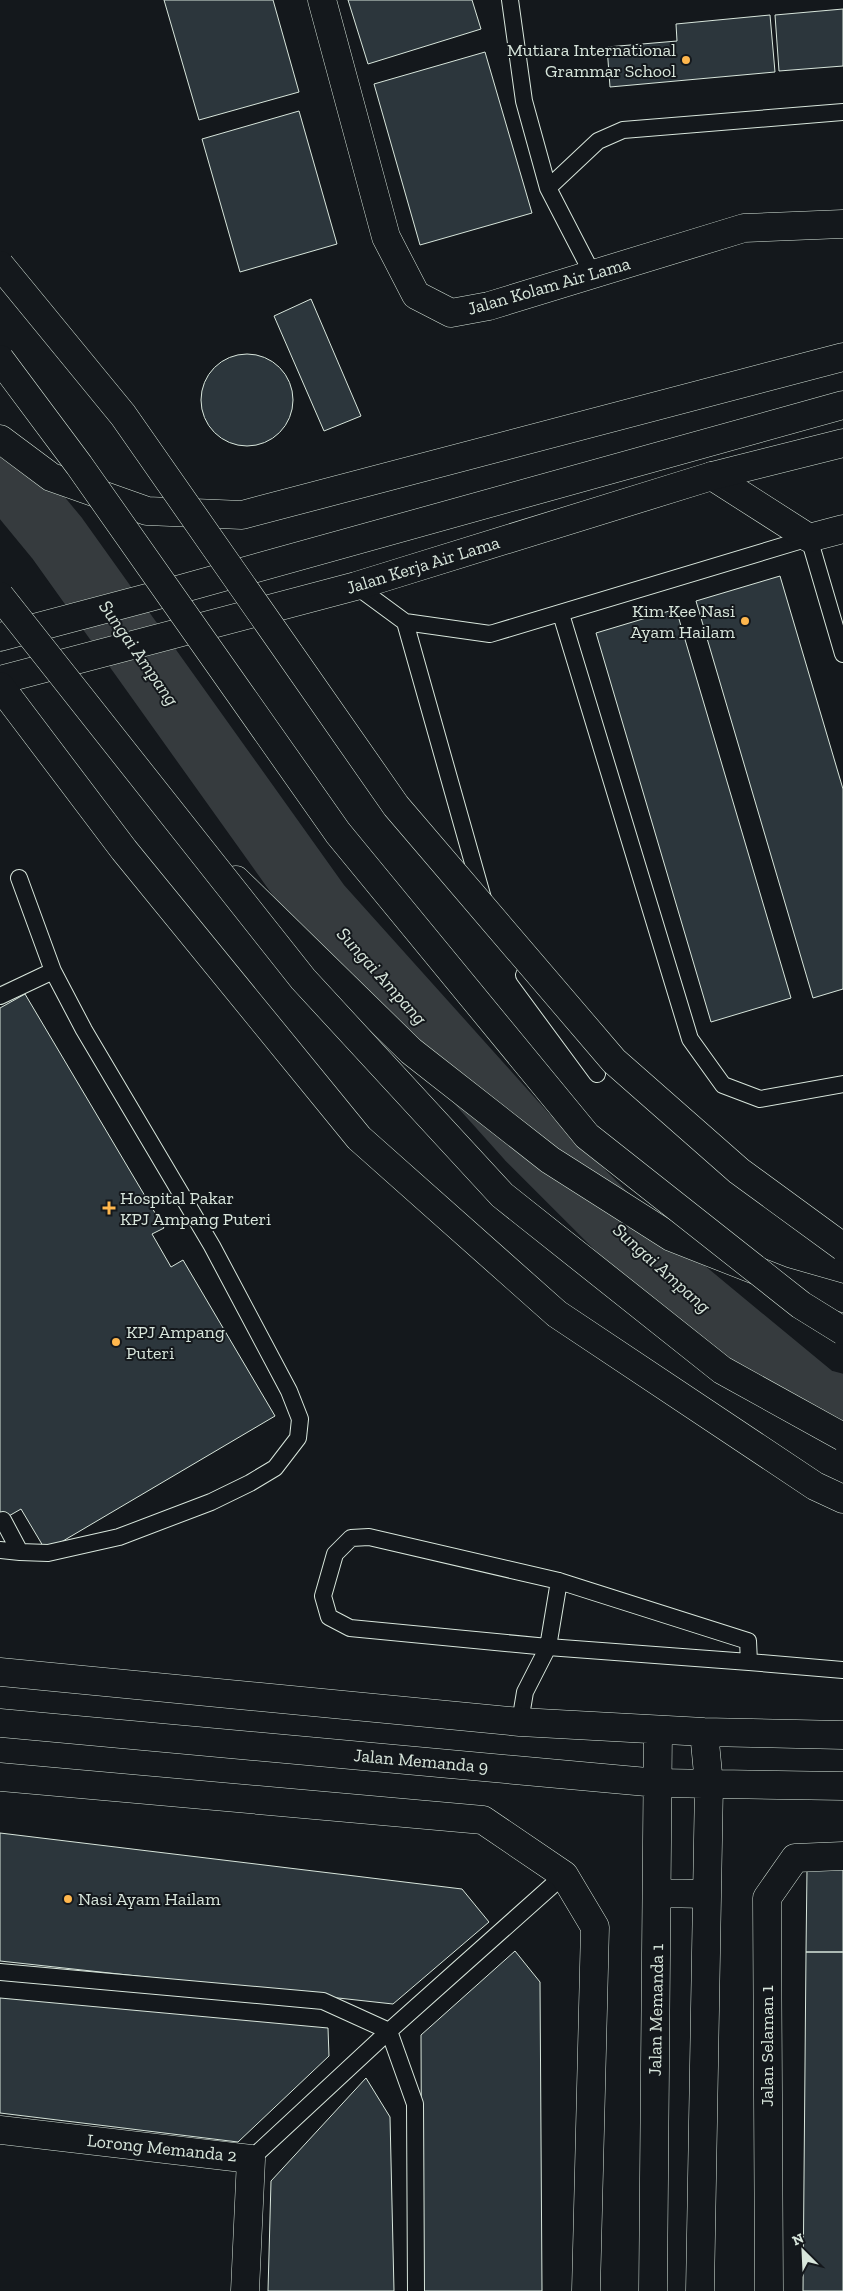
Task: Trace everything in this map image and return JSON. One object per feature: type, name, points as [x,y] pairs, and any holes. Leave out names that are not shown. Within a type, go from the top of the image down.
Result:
[{"type":"main road","name":"Jalan Kolam Air Lama","points":[[322,0],[386,237],[416,295],[451,313],[489,306],[744,228],[843,224]]},
{"type":"main road","points":[[0,265],[123,416],[396,806],[614,1061],[739,1170],[843,1247]]},
{"type":"main road","points":[[0,439],[51,477],[146,511],[242,515],[843,357]]},
{"type":"main road","points":[[0,359],[79,465],[338,833],[587,1136],[801,1306],[843,1331]]},
{"type":"main road","points":[[0,637],[843,405]]},
{"type":"main road","name":"Jalan Kerja Air Lama","points":[[0,680],[356,586],[712,476],[843,443]]},
{"type":"main road","points":[[712,476],[809,538],[843,529]]},
{"type":"main road","points":[[0,596],[304,979],[502,1195],[722,1370],[843,1437]]},
{"type":"main road","points":[[0,686],[124,850],[359,1138],[557,1314],[814,1486],[843,1499]]},
{"type":"main road","points":[[198,845],[411,1051],[550,1160],[671,1237],[782,1282],[843,1298]]},
{"type":"main road","points":[[0,1672],[520,1722],[704,1732],[843,1735]]},
{"type":"main road","name":"Jalan Memanda 9","points":[[0,1723],[658,1783],[843,1786]]},
{"type":"main road","name":"Jalan Memanda 1","points":[[653,2291],[658,1730]]},
{"type":"main road","points":[[700,2291],[709,1784],[704,1732]]},
{"type":"main road","points":[[0,1777],[483,1820],[564,1876],[595,1927],[586,2291]]},
{"type":"main road","name":"Jalan Selaman 1","points":[[769,2291],[767,1898],[795,1858],[843,1856]]},
{"type":"main road","points":[[657,1893],[707,1894]]},
{"type":"main road","name":"Lorong Memanda 2","points":[[0,2130],[251,2159],[245,2291]]},
{"type":"lane","points":[[510,0],[524,102],[548,188],[593,275]]},
{"type":"lane","points":[[548,188],[598,141],[623,130],[843,112]]},
{"type":"lane","points":[[356,586],[406,622],[490,634],[809,538],[843,654]]},
{"type":"lane","points":[[561,614],[690,1039],[723,1085],[760,1099],[843,1084]]},
{"type":"lane","points":[[406,622],[492,931],[597,1074]]},
{"type":"lane","points":[[0,1550],[48,1553],[119,1537],[219,1498],[276,1468],[298,1438],[300,1419],[289,1391],[212,1246],[84,1030],[54,971],[19,878]]},
{"type":"lane","points":[[0,996],[54,971]]},
{"type":"lane","points":[[3,1520],[20,1552]]},
{"type":"lane","points":[[749,1662],[748,1642],[560,1581],[369,1537],[351,1538],[335,1554],[323,1596],[329,1618],[350,1628],[548,1647],[843,1670]]},
{"type":"lane","points":[[520,1722],[525,1692],[548,1647],[560,1581]]},
{"type":"lane","points":[[251,2159],[389,2031],[564,1876]]},
{"type":"lane","points":[[0,1972],[323,2001],[389,2031],[416,2104],[416,2291]]},
{"type":"building","points":[[164,0],[273,0],[299,92],[199,120]]},
{"type":"building","points":[[348,0],[472,0],[481,29],[368,64]]},
{"type":"building","points":[[843,9],[843,66],[779,71],[775,15]]},
{"type":"building","points":[[770,15],[775,72],[610,87],[607,47],[677,41],[676,24]]},
{"type":"building","points":[[485,52],[532,213],[420,245],[374,84]]},
{"type":"building","points":[[299,111],[337,244],[240,272],[202,139]]},
{"type":"building","points":[[311,299],[361,416],[324,431],[274,316]]},
{"type":"building","points":[[247,354],[265,358],[280,367],[289,382],[293,400],[289,418],[280,433],[265,442],[247,446],[229,442],[214,433],[205,418],[201,400],[205,382],[214,367],[229,358]]},
{"type":"building","points":[[780,576],[843,789],[843,989],[813,998],[696,601]]},
{"type":"building","points":[[676,609],[791,998],[711,1022],[596,633]]},
{"type":"building","name":"KPJ Ampang Puteri","points":[[25,994],[164,1228],[152,1234],[171,1267],[183,1260],[275,1416],[46,1551],[21,1509],[0,1521],[0,1008]]},
{"type":"building","points":[[0,1833],[462,1889],[489,1922],[393,2004],[0,1961]]},
{"type":"building","points":[[807,1869],[843,1869],[843,1952],[806,1952]]},
{"type":"building","points":[[515,1951],[540,1982],[542,2291],[422,2291],[421,2035]]},
{"type":"building","points":[[806,1952],[843,1952],[843,2291],[803,2291]]},
{"type":"building","points":[[0,1998],[328,2028],[329,2056],[238,2142],[0,2113]]},
{"type":"building","points":[[366,2078],[390,2117],[394,2291],[268,2291],[271,2181]]},
{"type":"waterway","name":"Sungai Ampang","points":[[0,469],[57,538],[319,905],[528,1138],[661,1271],[817,1400],[843,1407]]},
{"type":"place","name":"Mutiara International Grammar School","points":[[686,60]]},
{"type":"place","name":"Kim Kee Nasi Ayam Hailam","points":[[745,621]]},
{"type":"place","name":"Hospital Pakar KPJ Ampang Puteri","points":[[109,1208]]},
{"type":"place","name":"KPJ Ampang Puteri","points":[[116,1342]]},
{"type":"place","name":"Nasi Ayam Hailam","points":[[68,1899]]}]
